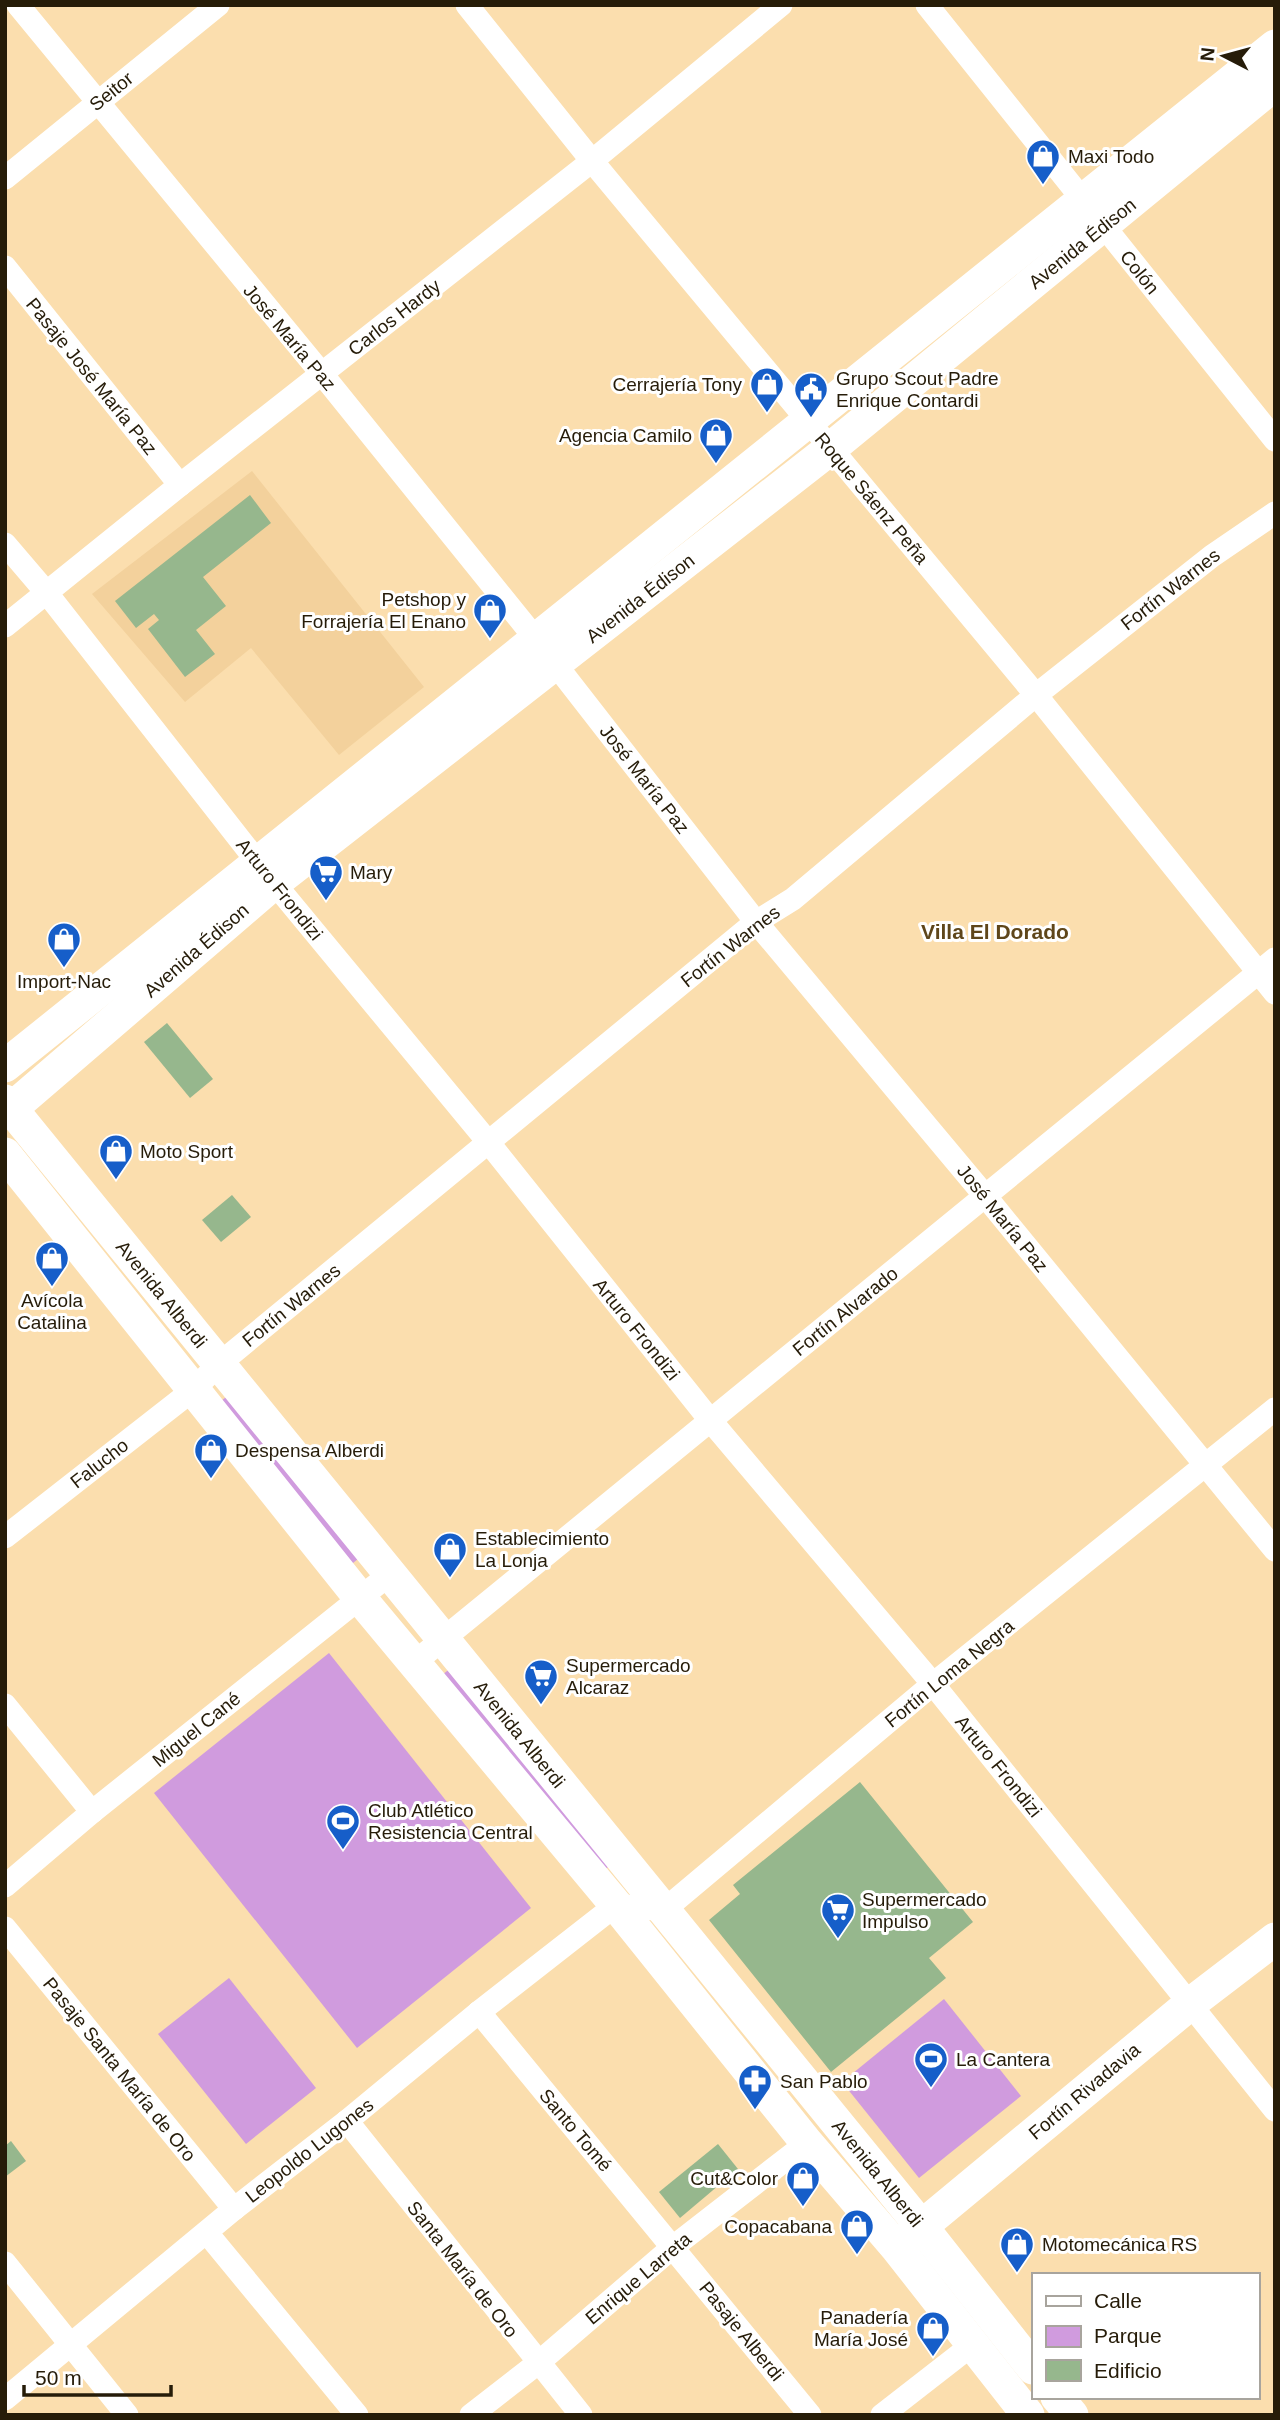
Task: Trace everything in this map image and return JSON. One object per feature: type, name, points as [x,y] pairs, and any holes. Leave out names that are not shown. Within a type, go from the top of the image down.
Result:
[{"type":"main road","name":"Avenida Édison","points":[[7,1107],[266,872],[535,638],[1275,46]]},
{"type":"main road","name":"Avenida Édison","points":[[5,1066],[266,872],[555,664],[830,449],[1275,84]]},
{"type":"main road","name":"Avenida Alberdi","points":[[7,1107],[664,1910],[909,2237],[972,2345],[1028,2415]]},
{"type":"main road","name":"Avenida Alberdi","points":[[5,1154],[360,1598],[616,1905],[807,2143],[909,2237],[1032,2367]]},
{"type":"main road","name":"Fortín Rivadavia","points":[[909,2237],[1190,2004],[1275,1939]]},
{"type":"main road","points":[[1060,2399],[1072,2415]]},
{"type":"street","name":"José María Paz","points":[[18,5],[535,638],[756,922],[986,1197],[1275,1550]]},
{"type":"street","name":"Seitor","points":[[5,178],[218,5]]},
{"type":"street","name":"Roque Sáenz Peña","points":[[467,5],[830,449],[1267,966],[1275,993]]},
{"type":"street","name":"Carlos Hardy","points":[[5,626],[592,161],[780,5]]},
{"type":"street","name":"Colón","points":[[927,5],[1275,440]]},
{"type":"street","name":"Pasaje José María Paz","points":[[5,267],[180,485]]},
{"type":"street","name":"Fortín Warnes","points":[[193,1390],[219,1364],[756,922],[793,899],[1036,695],[1212,556],[1275,513]]},
{"type":"street","name":"Arturo Frondizi","points":[[5,544],[46,592],[266,872],[489,1143],[710,1420],[933,1684],[1275,2110]]},
{"type":"street","name":"Fortín Alvarado","points":[[415,1662],[1267,966]]},
{"type":"street","name":"Falucho","points":[[5,1537],[193,1390]]},
{"type":"street","name":"Fortín Loma Negra","points":[[664,1910],[933,1684],[1275,1409]]},
{"type":"street","name":"Miguel Cané","points":[[5,1886],[92,1812],[390,1574]]},
{"type":"street","points":[[5,1705],[92,1812]]},
{"type":"street","points":[[616,1905],[664,1910]]},
{"type":"street","name":"Leopoldo Lugones","points":[[5,2399],[234,2209],[347,2122],[479,2012],[616,1905]]},
{"type":"street","name":"Pasaje Santa María de Oro","points":[[5,1928],[234,2209]]},
{"type":"street","name":"Santo Tomé","points":[[479,2012],[673,2247]]},
{"type":"street","name":"Santa María de Oro","points":[[347,2122],[580,2415]]},
{"type":"street","name":"Enrique Larreta","points":[[471,2415],[538,2363],[673,2247],[807,2143]]},
{"type":"street","points":[[207,2234],[357,2415]]},
{"type":"street","name":"Pasaje Alberdi","points":[[673,2247],[810,2415]]},
{"type":"street","points":[[5,2263],[127,2415]]},
{"type":"street","points":[[882,2415],[972,2345]]},
{"type":"shaded area","points":[[252,471],[424,687],[339,755],[251,648],[185,702],[92,594]]},
{"type":"green space","points":[[229,1395],[358,1559],[348,1567],[218,1403]]},
{"type":"green space","name":"Club Atlético Resistencia Central","points":[[329,1653],[531,1908],[357,2048],[154,1793]]},
{"type":"green space","points":[[452,1667],[613,1863],[602,1872],[442,1675]]},
{"type":"green space","points":[[229,1978],[316,2088],[246,2144],[158,2034]]},
{"type":"green space","name":"La Cantera","points":[[944,1999],[1021,2096],[919,2178],[842,2082]]},
{"type":"building","points":[[250,495],[271,523],[203,577],[226,606],[196,630],[215,654],[185,677],[148,629],[159,620],[154,614],[136,628],[115,601]]},
{"type":"building","points":[[167,1023],[213,1079],[190,1098],[144,1042]]},
{"type":"building","points":[[232,1195],[251,1217],[221,1242],[202,1220]]},
{"type":"building","name":"Supermercado Impulso","points":[[860,1782],[973,1922],[929,1958],[946,1978],[831,2072],[709,1920],[740,1894],[733,1885]]},
{"type":"building","points":[[11,2141],[26,2161],[5,2177],[5,2146]]},
{"type":"building","points":[[718,2144],[738,2169],[680,2218],[659,2192]]},
{"type":"place","name":"Maxi Todo","points":[[1043,186]]},
{"type":"place","name":"Cerrajería Tony","points":[[767,414]]},
{"type":"place","name":"Grupo Scout Padre Enrique Contardi","points":[[811,419]]},
{"type":"place","name":"Agencia Camilo","points":[[716,465]]},
{"type":"place","name":"Petshop y Forrajería El Enano","points":[[490,640]]},
{"type":"place","name":"Mary","points":[[326,902]]},
{"type":"place","name":"Import-Nac","points":[[64,969]]},
{"type":"place","name":"Moto Sport","points":[[116,1181]]},
{"type":"place","name":"Avícola Catalina","points":[[52,1288]]},
{"type":"place","name":"Despensa Alberdi","points":[[211,1480]]},
{"type":"place","name":"Establecimiento La Lonja","points":[[450,1579]]},
{"type":"place","name":"Supermercado Alcaraz","points":[[541,1706]]},
{"type":"place","name":"Club Atlético Resistencia Central","points":[[343,1851]]},
{"type":"place","name":"Supermercado Impulso","points":[[838,1940]]},
{"type":"place","name":"La Cantera","points":[[931,2089]]},
{"type":"place","name":"San Pablo","points":[[755,2111]]},
{"type":"place","name":"Cut&Color","points":[[803,2208]]},
{"type":"place","name":"Copacabana","points":[[857,2256]]},
{"type":"place","name":"Motomecánica RS","points":[[1017,2274]]},
{"type":"place","name":"Panadería María José","points":[[933,2358]]},
{"type":"district","name":"Villa El Dorado","points":[[995,932]]}]
